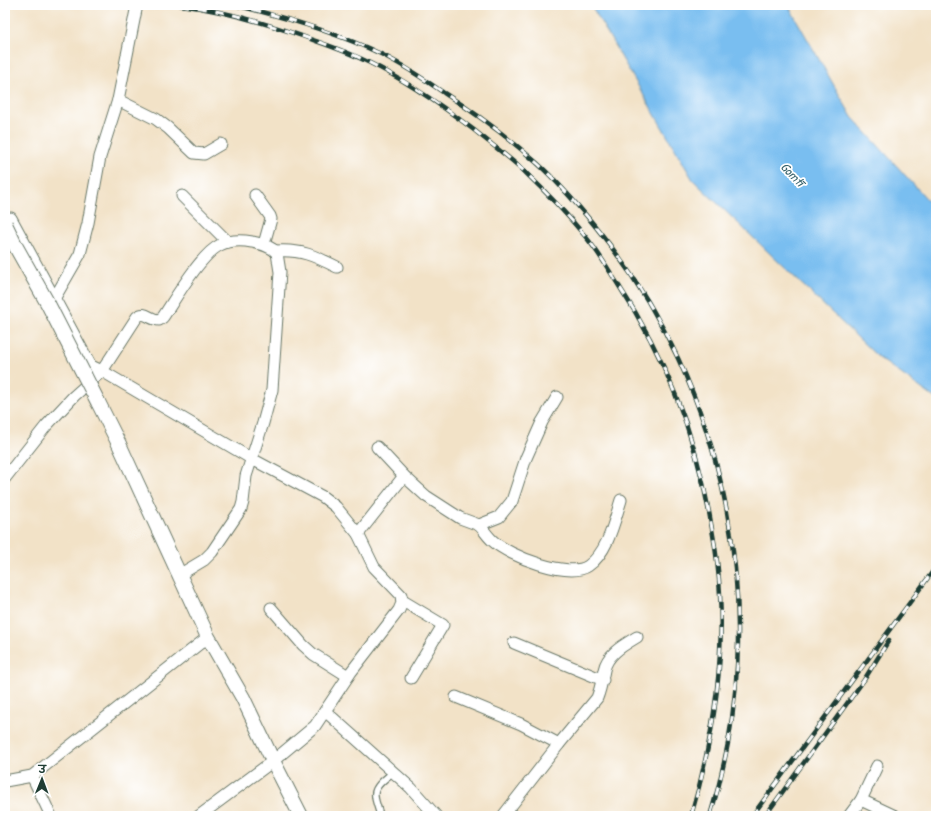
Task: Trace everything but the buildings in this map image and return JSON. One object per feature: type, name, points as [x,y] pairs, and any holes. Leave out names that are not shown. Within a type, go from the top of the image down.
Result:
[{"type":"street","points":[[54,299],[80,254],[88,223],[100,157],[118,100],[137,5]]},
{"type":"street","points":[[118,100],[156,119],[168,128],[194,153],[204,154],[221,144]]},
{"type":"street","points":[[255,195],[271,219],[264,244]]},
{"type":"street","points":[[182,196],[228,242]]},
{"type":"street","points":[[8,221],[91,366],[252,459],[323,497],[336,507],[358,534],[374,567],[401,595],[403,601],[443,625],[411,678]]},
{"type":"street","points":[[8,221],[10,245],[48,304],[98,402],[119,444],[208,637],[243,698],[298,813]]},
{"type":"street","points":[[5,478],[46,426],[74,396],[102,371],[137,317],[142,314],[146,314],[155,320],[163,318],[202,261],[215,248],[228,242],[239,240],[264,244],[275,251],[278,258],[280,272],[272,384],[263,423],[246,476],[243,502],[241,509],[212,552],[204,560],[180,575]]},
{"type":"street","points":[[275,251],[288,250],[311,254],[337,267]]},
{"type":"street","points":[[479,525],[499,517],[512,501],[526,458],[542,422],[557,397]]},
{"type":"street","points":[[377,447],[404,476],[426,496],[460,518],[479,525],[493,541],[508,551],[526,560],[565,570],[578,570],[588,566],[603,550],[621,500]]},
{"type":"street","points":[[358,534],[404,476]]},
{"type":"street","points":[[202,815],[273,761],[315,726],[348,676],[399,610],[402,599]]},
{"type":"street","points":[[271,608],[303,645],[313,654],[348,676]]},
{"type":"street","points":[[5,781],[32,776],[208,637]]},
{"type":"street","points":[[503,816],[597,698],[603,680],[604,668],[612,654],[637,637]]},
{"type":"street","points":[[514,643],[603,680]]},
{"type":"street","points":[[456,697],[521,724],[559,744]]},
{"type":"street","points":[[325,711],[411,788],[436,816]]},
{"type":"street","points":[[849,816],[861,800],[877,766]]},
{"type":"street","points":[[32,776],[51,816]]},
{"type":"street","points":[[861,800],[895,816]]},
{"type":"lane","points":[[380,816],[375,792],[380,784],[393,772]]},
{"type":"water","name":"Gomtī","points":[[591,5],[788,5],[852,117],[936,209],[936,399],[879,358],[693,180]]},
{"type":"railway","points":[[180,5],[242,17],[302,36],[360,58],[410,85],[474,130],[525,172],[578,227],[607,267],[652,343],[678,402],[698,465],[715,545],[720,586],[721,622],[718,678],[715,706],[705,761],[691,816]]},
{"type":"railway","points":[[235,5],[309,26],[364,46],[405,67],[468,109],[515,144],[560,185],[595,226],[641,290],[678,358],[706,431],[726,506],[736,584],[737,662],[729,740],[710,816]]},
{"type":"railway","points":[[752,816],[936,567]]},
{"type":"railway","points":[[765,816],[864,680],[889,640]]}]
